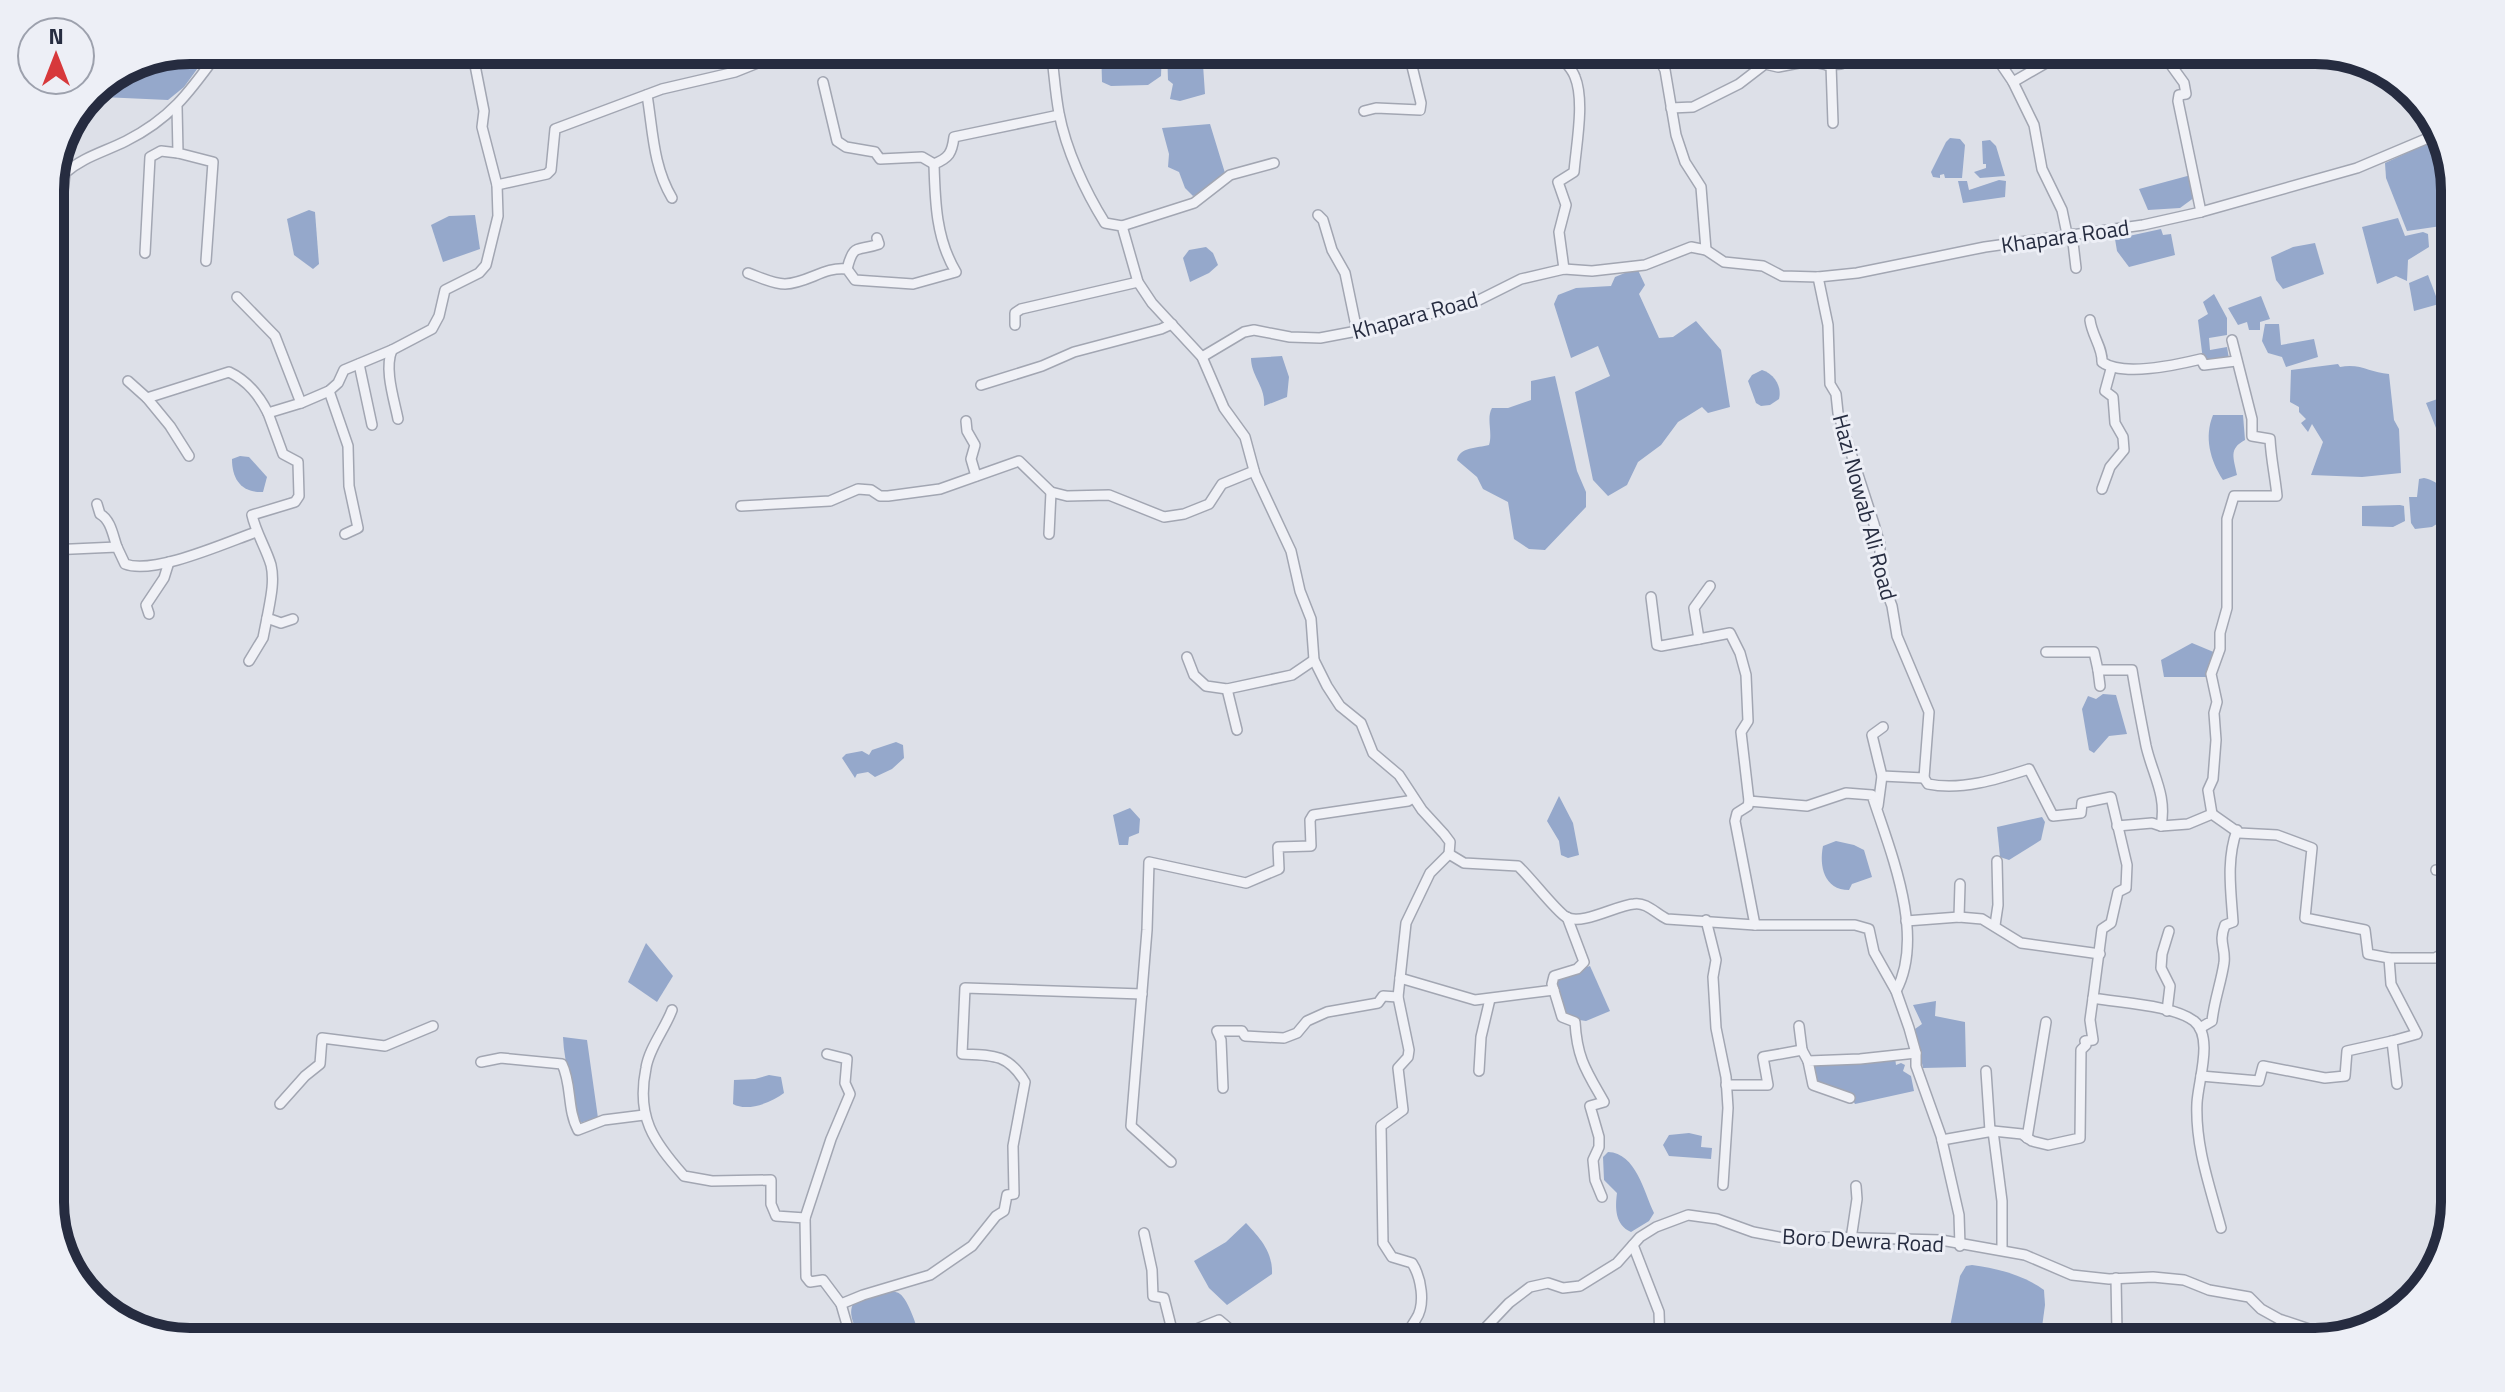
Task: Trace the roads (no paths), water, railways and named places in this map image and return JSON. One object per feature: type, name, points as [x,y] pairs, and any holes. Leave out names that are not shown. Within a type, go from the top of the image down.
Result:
[{"type":"street","points":[[66,172],[77,162],[127,141],[177,107],[209,64]]},
{"type":"street","points":[[268,413],[329,391],[338,383],[344,370],[432,329],[439,316],[445,290],[479,273],[486,265],[498,216],[497,185],[482,127],[484,111],[475,64]]},
{"type":"street","points":[[497,185],[547,174],[551,170],[555,129],[647,95],[755,64]]},
{"type":"street","points":[[1053,64],[1059,115],[1069,149],[1105,223],[1122,226],[1194,203],[1230,175],[1274,163]]},
{"type":"street","points":[[1364,111],[1376,108],[1420,110],[1411,64]]},
{"type":"street","points":[[1564,64],[1575,75],[1579,99],[1574,172],[1558,182],[1566,205],[1559,232],[1564,269]]},
{"type":"street","points":[[1662,64],[1685,162],[1701,187],[1706,250]]},
{"type":"street","points":[[1671,108],[1693,107],[1739,84],[1765,64],[1778,67],[1794,64]]},
{"type":"street","points":[[1820,64],[1841,64]]},
{"type":"street","points":[[2001,64],[2034,125],[2042,169],[2062,210],[2076,268]]},
{"type":"street","points":[[2013,82],[2044,64]]},
{"type":"street","points":[[2175,64],[2171,65],[2184,83],[2186,94],[2179,95],[2178,101],[2201,212]]},
{"type":"street","points":[[1827,65],[1831,65],[1833,123]]},
{"type":"street","points":[[823,82],[837,141],[846,147],[875,152],[880,159],[922,157],[934,164]]},
{"type":"street","points":[[647,95],[653,147],[663,183],[672,198]]},
{"type":"street","points":[[177,107],[178,153]]},
{"type":"street","points":[[934,164],[947,159],[952,152],[954,137],[1059,115]]},
{"type":"street","name":"Khapara Road","points":[[1202,357],[1224,342],[1254,330],[1290,337],[1320,338],[1357,331],[1471,304],[1521,279],[1564,269],[1592,271],[1645,265],[1691,247],[1706,250],[1724,262],[1763,266],[1782,276],[1818,277],[1857,273],[1985,247],[2143,225],[2357,168],[2429,138]]},
{"type":"street","points":[[145,253],[150,157],[161,151],[178,153],[213,162],[206,261]]},
{"type":"street","points":[[748,273],[782,284],[799,281],[833,267],[847,269],[855,280],[913,284],[956,272],[941,239],[934,195],[934,164]]},
{"type":"street","points":[[1318,215],[1323,220],[1332,250],[1345,273],[1357,331]]},
{"type":"street","points":[[1122,226],[1138,282],[1152,303],[1202,357],[1224,408],[1245,437],[1254,471],[1291,551],[1300,591],[1311,619],[1314,660],[1340,706],[1361,723],[1373,753],[1399,775],[1413,798],[1450,842],[1449,854],[1430,873],[1406,923],[1398,997],[1409,1050],[1408,1057],[1398,1068],[1403,1110],[1381,1126],[1383,1243],[1388,1254],[1412,1263],[1419,1279],[1419,1311],[1409,1328]]},
{"type":"street","points":[[847,269],[851,253],[857,247],[879,244],[877,238]]},
{"type":"street","name":"Hazi Nowab Ali Road","points":[[1818,277],[1828,325],[1830,384],[1836,394],[1838,413],[1880,545],[1880,574],[1892,606],[1897,636],[1929,712],[1924,778]]},
{"type":"street","points":[[1015,325],[1015,313],[1021,309],[1138,282]]},
{"type":"street","points":[[237,297],[275,336],[301,403]]},
{"type":"street","points":[[2090,320],[2093,336],[2103,353],[2102,362],[2111,369],[2180,364],[2201,359],[2204,365],[2236,361]]},
{"type":"street","points":[[981,385],[1042,366],[1074,352],[1172,324]]},
{"type":"street","points":[[2232,340],[2252,419],[2252,436],[2270,439],[2277,496],[2234,496],[2227,519],[2227,608],[2220,633],[2220,649],[2211,674],[2217,702],[2214,713],[2216,740],[2213,779],[2208,790],[2212,814],[2239,833],[2277,835],[2312,848],[2305,918],[2365,930],[2368,954],[2389,958],[2435,958],[2441,955]]},
{"type":"street","points":[[392,350],[389,355],[390,377],[398,419]]},
{"type":"street","points":[[359,364],[372,425]]},
{"type":"street","points":[[2102,489],[2110,467],[2124,450],[2123,437],[2115,423],[2113,397],[2105,391],[2111,369]]},
{"type":"street","points":[[147,398],[229,372],[246,382],[260,396],[283,454],[298,462],[299,496],[295,502],[252,515],[256,532],[271,563],[273,584],[263,638],[249,661]]},
{"type":"street","points":[[128,381],[170,426],[189,456]]},
{"type":"street","points":[[329,391],[348,446],[349,486],[358,528],[345,534]]},
{"type":"street","points":[[966,421],[967,431],[975,445],[971,459],[976,476]]},
{"type":"street","points":[[741,506],[830,501],[858,489],[888,496],[940,489],[1019,461],[1051,492],[1067,496],[1109,495],[1164,517],[1184,514],[1209,504],[1222,484],[1254,471]]},
{"type":"street","points":[[1049,534],[1051,492]]},
{"type":"street","points":[[97,504],[125,564],[136,568],[169,562],[256,532]]},
{"type":"street","points":[[64,549],[117,547]]},
{"type":"street","points":[[149,614],[146,605],[164,578],[169,562]]},
{"type":"street","points":[[1699,639],[1694,608],[1710,586]]},
{"type":"street","points":[[1651,597],[1657,645],[1730,633],[1740,653],[1746,675],[1748,721],[1741,732],[1749,801],[1748,806],[1737,813],[1735,821],[1755,925]]},
{"type":"street","points":[[267,618],[281,623],[293,619]]},
{"type":"street","points":[[2046,652],[2094,652],[2100,686]]},
{"type":"street","points":[[1187,657],[1194,675],[1206,686],[1227,689],[1292,675],[1314,660]]},
{"type":"street","points":[[2098,670],[2132,670],[2146,745],[2155,781],[2163,797],[2161,826]]},
{"type":"street","points":[[1227,689],[1237,730]]},
{"type":"street","points":[[1878,813],[1882,776],[1872,735],[1883,727]]},
{"type":"street","points":[[1882,776],[1924,778],[1928,784],[1942,787],[1971,784],[2029,769],[2053,816],[2081,813],[2082,803],[2111,797],[2127,865],[2126,888],[2118,892],[2111,923],[2102,929],[2090,1020],[2093,1040],[2085,1041],[2086,1045],[2081,1050],[2080,1138],[2048,1145],[2022,1134],[1991,1131],[1942,1140]]},
{"type":"street","points":[[1749,801],[1807,806],[1846,793],[1872,795],[1897,873],[1906,921],[1904,976],[1896,991]]},
{"type":"street","points":[[1171,1162],[1131,1126],[1149,862],[1246,883],[1279,869],[1278,847],[1311,846],[1310,820],[1313,815],[1413,798]]},
{"type":"street","points":[[2117,826],[2188,824],[2212,814]]},
{"type":"street","points":[[2200,1028],[2212,1021],[2215,990],[2225,958],[2220,938],[2225,925],[2233,922],[2230,873],[2232,844],[2237,830]]},
{"type":"street","points":[[1449,854],[1464,863],[1518,866],[1567,917],[1584,962],[1577,969],[1554,976],[1554,990],[1562,1017],[1575,1022],[1580,1060],[1604,1102],[1590,1106],[1599,1137],[1599,1147],[1593,1160],[1595,1180],[1602,1197]]},
{"type":"street","points":[[1995,925],[1997,861]]},
{"type":"street","points":[[2436,870],[2441,870]]},
{"type":"street","points":[[1959,917],[1960,884]]},
{"type":"street","points":[[1567,917],[1578,919],[1634,903],[1644,905],[1667,919],[1755,925],[1855,925],[1869,929],[1874,952],[1896,991],[1916,1053],[1916,1066],[1942,1140],[1959,1215],[1960,1246]]},
{"type":"street","points":[[1906,921],[1959,917],[1982,919],[2021,943],[2100,954]]},
{"type":"street","points":[[1706,920],[1716,960],[1713,977],[1716,1028],[1728,1108],[1723,1185]]},
{"type":"street","points":[[2167,1011],[2170,986],[2161,968],[2169,931]]},
{"type":"street","points":[[2201,1076],[2259,1081],[2263,1066],[2325,1078],[2345,1076],[2347,1051],[2417,1034],[2391,984],[2389,958]]},
{"type":"street","points":[[1400,978],[1475,1000],[1554,990]]},
{"type":"street","points":[[841,1304],[930,1275],[972,1246],[996,1216],[1004,1211],[1007,1195],[1014,1194],[1013,1146],[1025,1082],[1015,1066],[996,1056],[962,1054],[965,988],[1142,994]]},
{"type":"street","points":[[1223,1088],[1221,1040],[1217,1031],[1242,1031],[1245,1036],[1284,1038],[1297,1033],[1307,1021],[1327,1012],[1378,1003],[1383,996],[1398,997]]},
{"type":"street","points":[[2093,998],[2167,1011],[2191,1019],[2200,1028],[2204,1061],[2197,1100],[2197,1140],[2221,1228]]},
{"type":"street","points":[[1479,1071],[1481,1037],[1490,999]]},
{"type":"street","points":[[672,1010],[646,1066],[644,1115],[656,1141],[684,1176],[712,1181],[771,1180],[771,1204],[776,1216],[805,1218]]},
{"type":"street","points":[[2027,1138],[2046,1022]]},
{"type":"street","points":[[280,1104],[320,1064],[322,1038],[385,1046],[433,1026]]},
{"type":"street","points":[[1799,1026],[1802,1050],[1808,1061],[1813,1085],[1850,1098]]},
{"type":"street","points":[[2392,1041],[2397,1084]]},
{"type":"street","points":[[1726,1085],[1768,1085],[1763,1057],[1802,1050]]},
{"type":"street","points":[[1808,1061],[1916,1053]]},
{"type":"street","points":[[827,1054],[847,1059],[845,1083],[850,1094],[831,1139],[805,1218],[806,1277],[810,1282],[823,1280],[841,1304],[848,1328]]},
{"type":"street","points":[[481,1062],[501,1058],[562,1064],[568,1075],[574,1122],[578,1130],[604,1120],[644,1115]]},
{"type":"street","points":[[1986,1071],[2002,1201],[2002,1249]]},
{"type":"street","points":[[1851,1239],[1856,1186]]},
{"type":"street","name":"Boro Dewra Road","points":[[1485,1328],[1530,1287],[1548,1283],[1563,1288],[1580,1286],[1617,1263],[1656,1227],[1688,1215],[1717,1219],[1753,1232],[1790,1239],[1941,1240],[1960,1246],[2002,1249],[2025,1255],[2072,1275],[2184,1280],[2209,1290],[2239,1293],[2279,1319],[2306,1328]]},
{"type":"street","points":[[1144,1233],[1152,1270],[1153,1296],[1164,1298],[1172,1328]]},
{"type":"street","points":[[1633,1245],[1659,1312],[1660,1328]]},
{"type":"street","points":[[2116,1278],[2117,1328]]},
{"type":"street","points":[[1199,1328],[1219,1320],[1228,1328]]},
{"type":"water","points":[[201,64],[184,87],[168,100],[105,97],[127,81],[150,71],[166,66]]},
{"type":"water","points":[[1101,64],[1161,64],[1161,76],[1148,85],[1111,86],[1102,82]]},
{"type":"water","points":[[1167,64],[1203,64],[1205,94],[1180,101],[1170,99],[1173,84],[1168,80]]},
{"type":"water","points":[[1210,124],[1225,173],[1202,193],[1193,196],[1185,188],[1179,172],[1168,167],[1169,154],[1162,128]]},
{"type":"water","points":[[1950,138],[1960,139],[1965,145],[1962,178],[1945,178],[1944,174],[1940,178],[1933,177],[1931,172]]},
{"type":"water","points":[[1990,140],[1996,146],[2005,176],[1980,178],[1974,172],[1986,168],[1982,141]]},
{"type":"water","points":[[2431,142],[2441,182],[2441,226],[2407,231],[2386,178],[2385,163]]},
{"type":"water","points":[[2191,175],[2195,197],[2180,208],[2148,210],[2139,189]]},
{"type":"water","points":[[1999,180],[2006,181],[2005,197],[1963,203],[1958,181],[1967,181],[1969,190]]},
{"type":"water","points":[[309,210],[315,212],[319,264],[313,269],[294,255],[287,219]]},
{"type":"water","points":[[475,215],[480,249],[443,262],[431,225],[449,216]]},
{"type":"water","points":[[2398,218],[2405,236],[2423,232],[2428,234],[2429,247],[2408,260],[2407,281],[2396,276],[2377,284],[2362,227]]},
{"type":"water","points":[[2161,229],[2163,235],[2171,234],[2175,255],[2129,267],[2117,251],[2115,239]]},
{"type":"water","points":[[2315,243],[2324,274],[2283,289],[2276,280],[2271,257],[2293,247]]},
{"type":"water","points":[[1206,247],[1213,253],[1218,265],[1190,282],[1183,258],[1189,250]]},
{"type":"water","points":[[1637,268],[1645,285],[1639,294],[1659,338],[1673,337],[1696,321],[1721,350],[1730,407],[1708,413],[1702,407],[1678,422],[1661,445],[1638,462],[1627,485],[1608,496],[1593,480],[1575,392],[1610,376],[1598,346],[1571,358],[1554,304],[1558,295],[1576,288],[1611,286],[1615,277]]},
{"type":"water","points":[[2428,275],[2439,304],[2414,311],[2409,283]]},
{"type":"water","points":[[2214,294],[2227,318],[2227,335],[2209,338],[2210,350],[2227,347],[2229,359],[2208,363],[2203,360],[2198,320],[2208,314],[2203,302]]},
{"type":"water","points":[[2261,296],[2270,319],[2260,322],[2260,330],[2249,330],[2247,322],[2238,325],[2228,308]]},
{"type":"water","points":[[2265,324],[2279,324],[2281,345],[2314,339],[2318,357],[2286,367],[2282,357],[2268,353],[2262,341]]},
{"type":"water","points":[[1282,356],[1289,377],[1287,397],[1264,406],[1263,393],[1251,358]]},
{"type":"water","points":[[2338,364],[2340,367],[2354,366],[2389,374],[2394,420],[2399,429],[2401,473],[2362,477],[2311,475],[2323,442],[2312,424],[2308,432],[2301,423],[2306,419],[2299,412],[2299,407],[2290,402],[2291,370]]},
{"type":"water","points":[[1762,370],[1774,378],[1780,394],[1779,399],[1770,405],[1761,406],[1756,403],[1748,381]]},
{"type":"water","points":[[1555,376],[1577,471],[1586,492],[1586,507],[1545,550],[1529,549],[1514,539],[1508,502],[1483,489],[1477,477],[1457,460],[1465,450],[1489,445],[1492,408],[1508,408],[1531,400],[1531,381]]},
{"type":"water","points":[[2441,398],[2441,426],[2436,428],[2426,403]]},
{"type":"water","points":[[2213,415],[2243,415],[2245,440],[2234,451],[2237,475],[2223,480],[2210,448],[2209,432]]},
{"type":"water","points":[[249,457],[267,477],[263,492],[244,488],[236,479],[232,459]]},
{"type":"water","points":[[2419,479],[2431,480],[2441,487],[2441,521],[2432,527],[2415,529],[2411,523],[2409,497],[2417,497]]},
{"type":"water","points":[[2362,506],[2404,506],[2405,521],[2393,527],[2362,526]]},
{"type":"water","points":[[2192,643],[2216,653],[2208,677],[2164,677],[2161,660]]},
{"type":"water","points":[[2103,694],[2116,695],[2127,734],[2109,736],[2094,753],[2089,750],[2082,709],[2088,696],[2096,699]]},
{"type":"water","points":[[896,742],[903,745],[904,758],[892,769],[875,777],[868,772],[857,774],[855,778],[842,758],[846,754],[862,751],[869,755],[872,750]]},
{"type":"water","points":[[1559,796],[1573,823],[1579,855],[1568,858],[1561,855],[1559,841],[1547,821]]},
{"type":"water","points":[[1130,808],[1140,819],[1139,833],[1129,837],[1128,845],[1119,845],[1113,815]]},
{"type":"water","points":[[2042,817],[2045,822],[2041,840],[2009,860],[2000,857],[1997,827]]},
{"type":"water","points":[[1836,841],[1864,850],[1872,877],[1852,884],[1849,890],[1834,886],[1829,881],[1823,869],[1823,846]]},
{"type":"water","points":[[646,943],[673,976],[657,1002],[628,982]]},
{"type":"water","points":[[1590,966],[1610,1011],[1586,1021],[1566,1018],[1554,981]]},
{"type":"water","points":[[1936,1001],[1935,1016],[1965,1022],[1966,1067],[1923,1068],[1915,1029],[1922,1024],[1913,1005]]},
{"type":"water","points":[[563,1037],[587,1040],[598,1118],[579,1123]]},
{"type":"water","points":[[1895,1057],[1896,1065],[1905,1065],[1903,1071],[1911,1076],[1914,1091],[1855,1104],[1851,1097],[1815,1084],[1809,1063]]},
{"type":"water","points":[[769,1075],[781,1077],[784,1093],[759,1105],[745,1107],[733,1104],[734,1080]]},
{"type":"water","points":[[1689,1133],[1702,1136],[1701,1147],[1712,1148],[1711,1159],[1669,1156],[1663,1145],[1669,1135]]},
{"type":"water","points":[[1608,1152],[1618,1154],[1632,1166],[1654,1213],[1649,1221],[1631,1232],[1619,1221],[1617,1193],[1604,1180],[1603,1157]]},
{"type":"water","points":[[1246,1223],[1268,1252],[1272,1274],[1227,1305],[1209,1288],[1194,1261],[1226,1242]]},
{"type":"water","points":[[1966,1266],[2010,1273],[2044,1290],[2042,1328],[1950,1328],[1960,1276]]},
{"type":"water","points":[[888,1292],[898,1293],[906,1302],[917,1328],[855,1328],[852,1317],[854,1302]]}]
